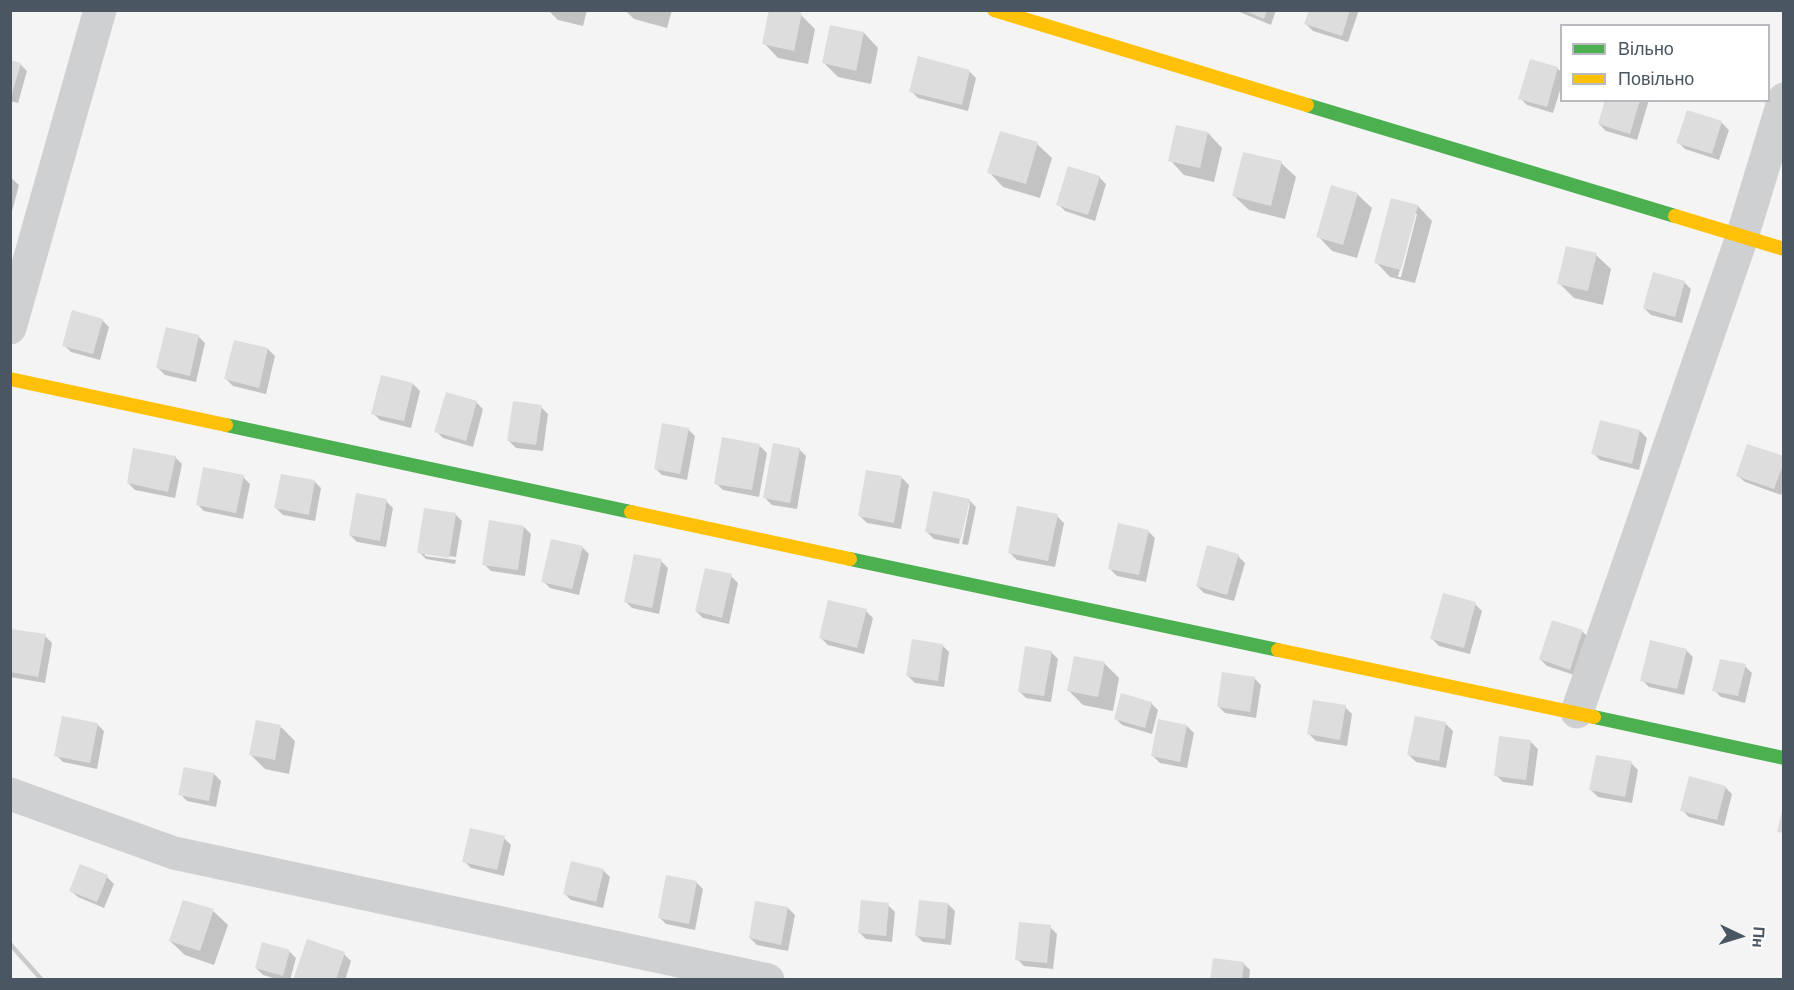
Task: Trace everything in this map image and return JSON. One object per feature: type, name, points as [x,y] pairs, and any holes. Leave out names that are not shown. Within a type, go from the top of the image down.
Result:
[{"type":"street","points":[[10,328],[100,10]]},
{"type":"street","points":[[994,10],[1784,249]]},
{"type":"street","points":[[1577,712],[1742,237],[1784,99]]},
{"type":"street","points":[[10,379],[1784,758]]},
{"type":"street","points":[[10,794],[174,853],[768,980]]},
{"type":"building","points":[[769,10],[789,10],[802,13],[794,51],[762,44]]},
{"type":"building","points":[[1243,10],[1267,10],[1264,19]]},
{"type":"building","points":[[1309,10],[1350,10],[1342,36],[1304,24]]},
{"type":"building","points":[[830,25],[864,32],[856,71],[822,63]]},
{"type":"building","points":[[918,56],[970,70],[962,105],[909,92]]},
{"type":"building","points":[[1530,59],[1558,67],[1547,107],[1518,99]]},
{"type":"building","points":[[10,60],[21,63],[11,97],[10,97]]},
{"type":"building","points":[[1604,102],[1639,102],[1630,134],[1598,124]]},
{"type":"building","points":[[1687,110],[1722,121],[1712,154],[1676,143]]},
{"type":"building","points":[[1176,125],[1208,132],[1200,168],[1168,161]]},
{"type":"building","points":[[1000,131],[1038,142],[1026,184],[987,173]]},
{"type":"building","points":[[1243,152],[1282,161],[1271,206],[1232,196]]},
{"type":"building","points":[[1068,166],[1100,176],[1088,215],[1056,205]]},
{"type":"building","points":[[1331,185],[1358,193],[1343,245],[1316,237]]},
{"type":"building","points":[[1391,198],[1418,205],[1401,270],[1374,263]]},
{"type":"building","points":[[1566,246],[1597,253],[1588,291],[1557,284]]},
{"type":"building","points":[[1653,272],[1685,281],[1675,317],[1643,308]]},
{"type":"building","points":[[72,310],[103,319],[93,354],[62,346]]},
{"type":"building","points":[[166,327],[199,335],[190,376],[156,368]]},
{"type":"building","points":[[234,340],[268,348],[259,388],[224,379]]},
{"type":"building","points":[[381,375],[413,383],[404,421],[371,414]]},
{"type":"building","points":[[446,392],[477,401],[466,441],[434,432]]},
{"type":"building","points":[[513,401],[542,405],[536,445],[507,441]]},
{"type":"building","points":[[1600,420],[1640,430],[1632,464],[1591,454]]},
{"type":"building","points":[[662,423],[689,428],[680,474],[654,469]]},
{"type":"building","points":[[722,437],[760,444],[752,490],[714,484]]},
{"type":"building","points":[[773,443],[800,448],[790,503],[763,498]]},
{"type":"building","points":[[1747,444],[1784,456],[1774,489],[1736,476]]},
{"type":"building","points":[[133,448],[176,456],[168,492],[127,483]]},
{"type":"building","points":[[203,467],[244,475],[236,513],[196,505]]},
{"type":"building","points":[[866,470],[902,476],[894,523],[858,516]]},
{"type":"building","points":[[281,474],[315,480],[309,515],[274,508]]},
{"type":"building","points":[[933,491],[970,499],[961,539],[925,532]]},
{"type":"building","points":[[356,493],[387,499],[380,541],[349,535]]},
{"type":"building","points":[[1017,506],[1058,514],[1048,561],[1008,553]]},
{"type":"building","points":[[424,508],[456,513],[449,558],[417,553]]},
{"type":"building","points":[[489,520],[524,526],[518,570],[482,565]]},
{"type":"building","points":[[1118,523],[1149,530],[1139,575],[1108,569]]},
{"type":"building","points":[[551,539],[583,546],[572,589],[541,582]]},
{"type":"building","points":[[1207,545],[1239,554],[1227,595],[1196,586]]},
{"type":"building","points":[[634,554],[662,559],[652,608],[624,602]]},
{"type":"building","points":[[705,568],[732,574],[722,618],[695,611]]},
{"type":"building","points":[[1443,593],[1476,602],[1464,648],[1430,639]]},
{"type":"building","points":[[828,600],[867,609],[857,648],[819,638]]},
{"type":"building","points":[[1552,620],[1583,630],[1570,670],[1539,659]]},
{"type":"building","points":[[10,629],[46,634],[38,677],[10,672]]},
{"type":"building","points":[[912,639],[943,644],[938,681],[906,676]]},
{"type":"building","points":[[1650,640],[1687,649],[1677,689],[1640,681]]},
{"type":"building","points":[[1025,646],[1052,651],[1044,696],[1018,692]]},
{"type":"building","points":[[1074,656],[1105,662],[1098,697],[1067,691]]},
{"type":"building","points":[[1720,659],[1746,664],[1738,696],[1712,691]]},
{"type":"building","points":[[1222,672],[1255,677],[1250,712],[1217,707]]},
{"type":"building","points":[[1121,693],[1152,702],[1145,728],[1114,719]]},
{"type":"building","points":[[1313,700],[1346,705],[1340,740],[1307,734]]},
{"type":"building","points":[[62,716],[98,723],[90,763],[54,756]]},
{"type":"building","points":[[1415,716],[1446,722],[1439,761],[1407,755]]},
{"type":"building","points":[[1158,719],[1187,725],[1180,762],[1151,756]]},
{"type":"building","points":[[256,720],[281,725],[275,760],[249,755]]},
{"type":"building","points":[[1499,736],[1531,740],[1526,780],[1494,776]]},
{"type":"building","points":[[1596,755],[1632,761],[1625,797],[1589,790]]},
{"type":"building","points":[[184,767],[214,773],[209,801],[178,795]]},
{"type":"building","points":[[1689,776],[1726,786],[1717,820],[1680,811]]},
{"type":"building","points":[[1784,806],[1784,833],[1777,832]]},
{"type":"building","points":[[470,828],[505,836],[497,870],[462,862]]},
{"type":"building","points":[[571,861],[604,869],[596,902],[563,894]]},
{"type":"building","points":[[80,864],[108,875],[97,902],[69,891]]},
{"type":"building","points":[[666,875],[697,881],[689,924],[658,918]]},
{"type":"building","points":[[183,900],[214,909],[200,951],[169,941]]},
{"type":"building","points":[[861,900],[889,903],[886,936],[858,933]]},
{"type":"building","points":[[919,900],[948,903],[945,939],[915,936]]},
{"type":"building","points":[[755,901],[788,907],[781,945],[749,938]]},
{"type":"building","points":[[1019,922],[1051,925],[1047,963],[1015,960]]},
{"type":"building","points":[[307,939],[345,952],[336,980],[293,980]]},
{"type":"building","points":[[262,942],[290,950],[283,976],[255,968]]},
{"type":"building","points":[[1213,958],[1244,962],[1242,980],[1210,980]]},
{"type":"railway","points":[[10,944],[42,980]]},
{"type":"traffic: fast","points":[[1307,105],[1675,216]]},
{"type":"traffic: fast","points":[[226,425],[631,512]]},
{"type":"traffic: fast","points":[[850,559],[1278,650]]},
{"type":"traffic: fast","points":[[1594,717],[1784,758]]},
{"type":"traffic: slow","points":[[994,10],[1307,105]]},
{"type":"traffic: slow","points":[[1675,216],[1784,249]]},
{"type":"traffic: slow","points":[[10,379],[226,425]]},
{"type":"traffic: slow","points":[[631,512],[850,559]]},
{"type":"traffic: slow","points":[[1278,650],[1594,717]]}]
